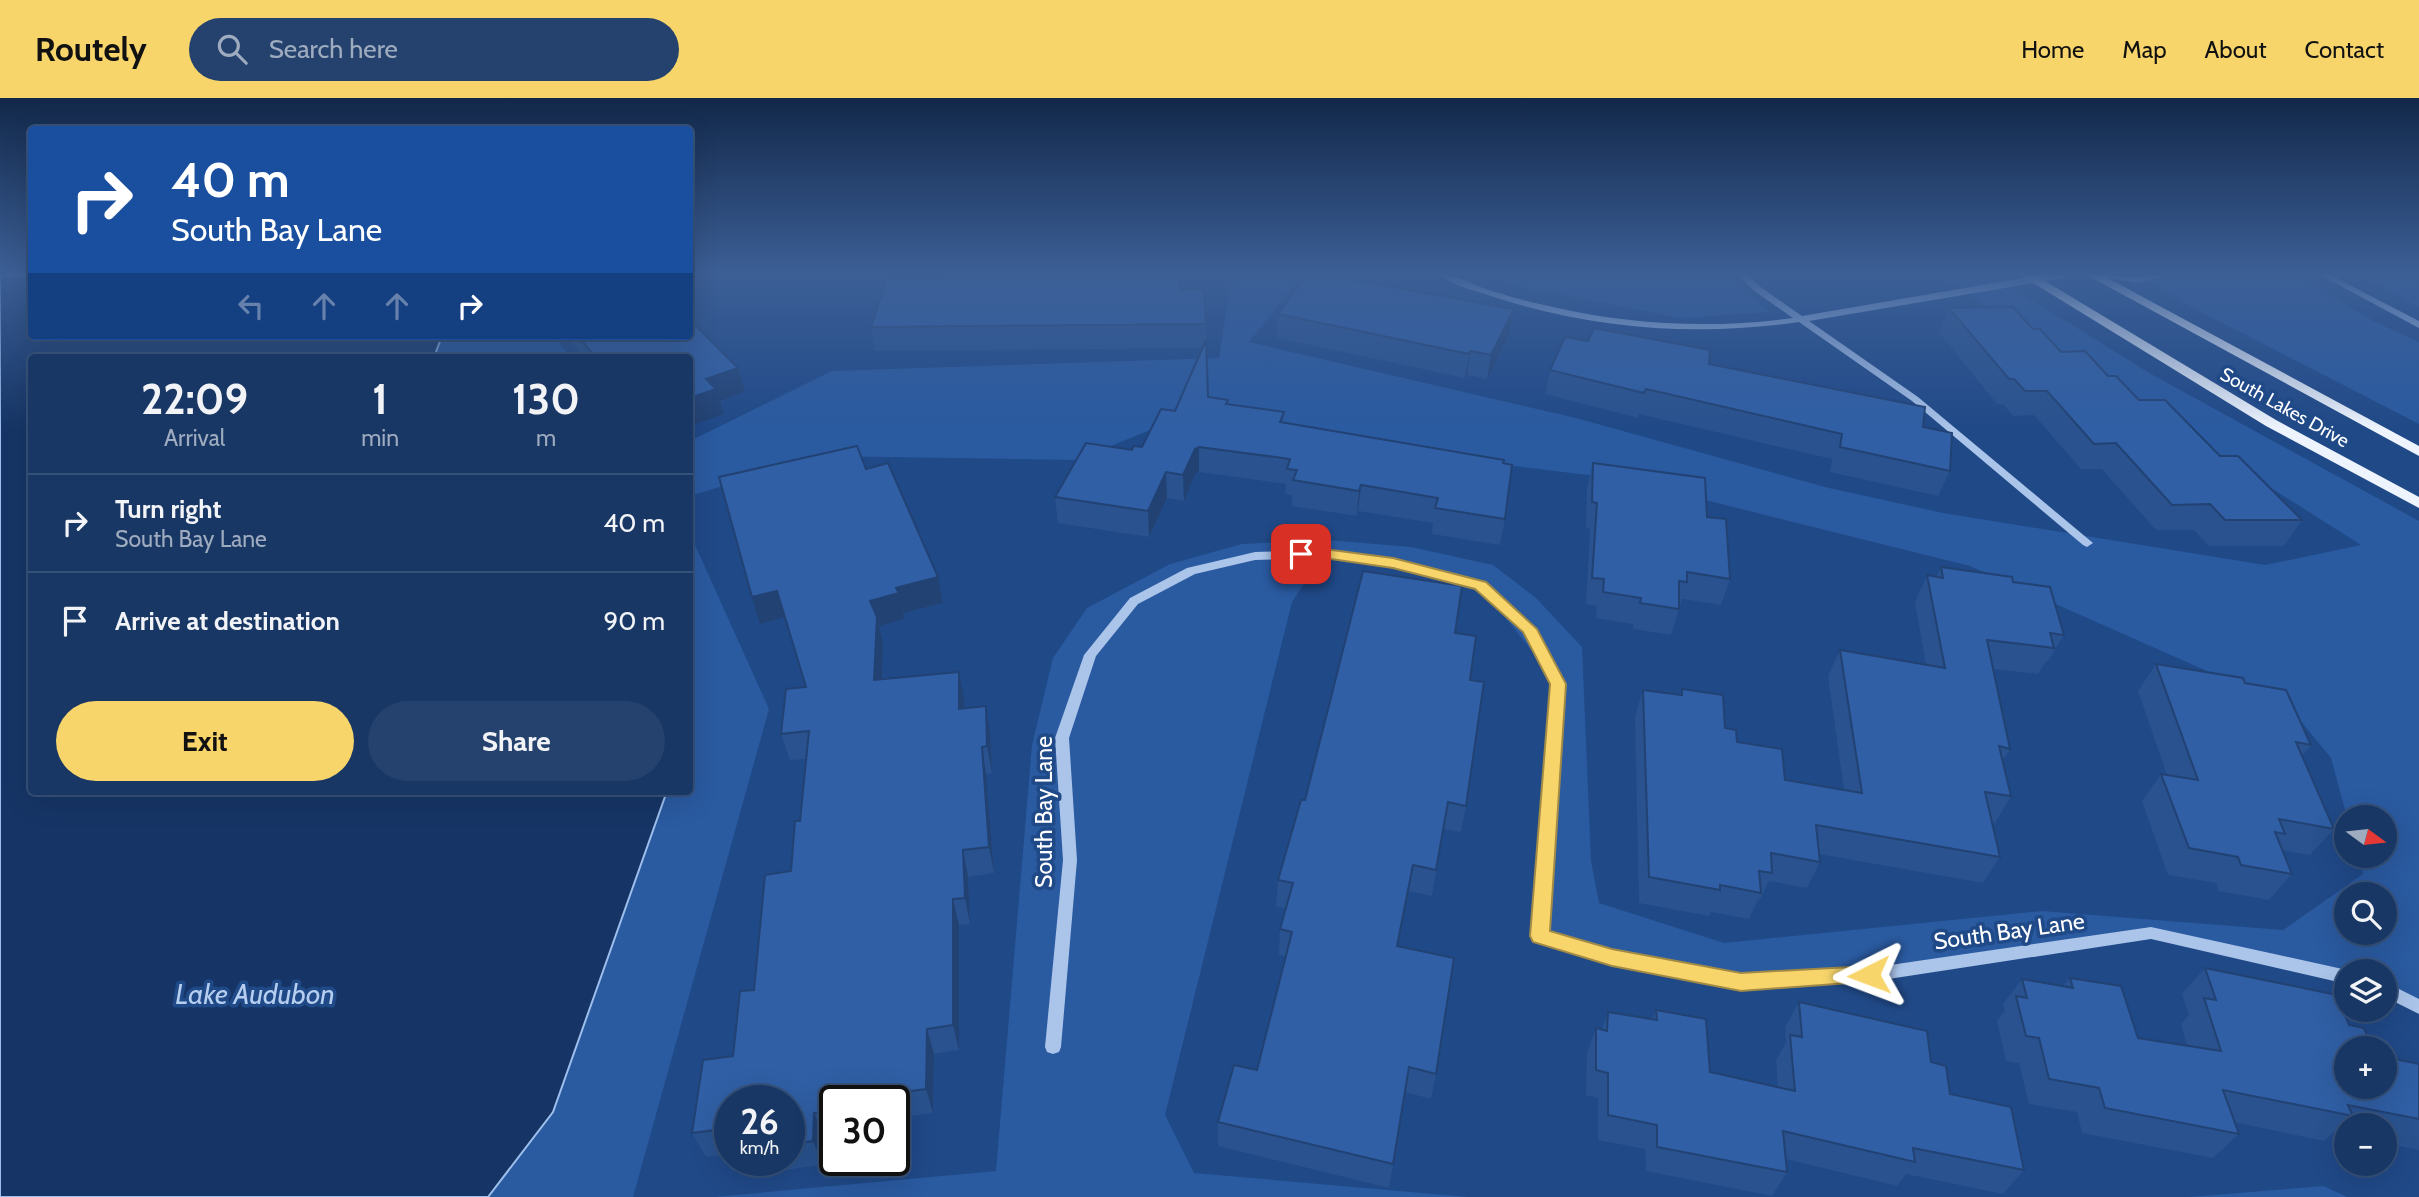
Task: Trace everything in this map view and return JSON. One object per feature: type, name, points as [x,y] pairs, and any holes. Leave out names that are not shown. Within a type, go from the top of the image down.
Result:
[{"type":"main road","name":"South Lakes Drive","points":[[2111,326],[2272,423],[2419,503]]},
{"type":"main road","name":"South Lakes Drive","points":[[2187,326],[2419,452]]},
{"type":"street","points":[[1688,326],[1730,326]]},
{"type":"street","points":[[1810,326],[1915,399],[2087,543]]},
{"type":"street","name":"South Bay Lane","points":[[1053,1047],[1070,860],[1062,738],[1090,655],[1134,601],[1191,571],[1255,556],[1324,554],[1393,563],[1480,586],[1529,629],[1558,684],[1540,936],[1612,957],[1741,982],[1869,975],[2151,933],[2334,974]]},
{"type":"street","points":[[2397,995],[2419,1007]]},
{"type":"shaded area","points":[[1224,326],[1261,326],[1249,342],[1576,418],[1829,488],[1943,513],[2265,565],[2361,545],[2016,326],[2074,326],[2151,374],[2419,521],[2419,1007],[2397,995],[2397,959],[2334,959],[2334,968],[2151,933],[1741,982],[1540,936],[1558,683],[1480,586],[1324,554],[1292,602],[1165,1115],[1194,1173],[1468,1197],[714,1197],[996,1171],[1032,745],[1053,658],[1087,608],[1170,564],[1242,544],[1327,540],[1411,547],[1493,565],[1536,598],[1582,647],[1591,861],[1599,903],[1724,943],[2042,911],[2283,930],[2334,894],[2334,945],[2397,945],[2397,882],[2352,882],[2363,874],[2361,868],[2398,868],[2398,805],[2344,805],[2331,758],[2290,708],[1970,566],[1621,479],[1341,445],[1190,414],[1076,460],[822,456],[693,495],[693,440],[832,371],[1219,358]]},
{"type":"shaded area","points":[[2229,326],[2385,326],[2419,342],[2419,424]]},
{"type":"shaded area","points":[[440,340],[557,340],[568,354],[435,354]]},
{"type":"shaded area","points":[[693,541],[769,709],[633,1197],[488,1197],[553,1112],[666,795],[693,795]]},
{"type":"shaded area","points":[[2324,1186],[2347,1197],[2189,1197]]},
{"type":"water","name":"Lake Audubon","points":[[0,326],[28,326],[28,340],[440,340],[435,354],[28,354],[28,795],[666,795],[553,1112],[488,1197],[0,1197]]},
{"type":"building","points":[[693,326],[696,326],[738,368],[706,379],[716,389],[693,397],[693,354],[593,354],[581,340],[693,340]]},
{"type":"building","points":[[1337,326],[1505,326],[1491,355],[1470,351],[1469,354]]},
{"type":"building","points":[[1964,326],[2031,326],[2040,329],[2061,352],[2085,351],[2108,376],[2116,376],[2139,400],[2165,400],[2220,456],[2238,456],[2302,520],[2225,520],[2210,504],[2172,505],[2116,443],[2094,444],[2047,391],[2025,391],[2014,379],[2009,379]]},
{"type":"building","points":[[1594,328],[1710,350],[1709,364],[1925,407],[1923,427],[1952,433],[1950,471],[1840,447],[1842,434],[1646,389],[1644,393],[1550,370],[1565,337],[1588,341]]},
{"type":"building","points":[[1206,340],[1208,397],[1228,400],[1226,404],[1284,412],[1280,422],[1504,460],[1503,463],[1512,465],[1505,519],[1435,508],[1438,498],[1361,485],[1359,491],[1293,480],[1297,470],[1287,469],[1290,459],[1199,447],[1195,449],[1183,475],[1166,472],[1148,511],[1055,497],[1086,443],[1132,450],[1134,446],[1142,447],[1161,409],[1175,411]]},
{"type":"building","points":[[857,446],[866,469],[888,463],[938,577],[896,588],[899,593],[870,601],[877,617],[874,680],[959,672],[959,709],[986,706],[987,746],[982,747],[989,847],[963,850],[965,898],[953,899],[953,1025],[927,1029],[926,1089],[910,1091],[910,1085],[819,1085],[819,1112],[814,1113],[813,1141],[805,1142],[805,1085],[714,1085],[714,1130],[692,1133],[703,1060],[733,1056],[740,991],[754,990],[765,875],[791,871],[795,821],[800,821],[809,731],[781,734],[786,689],[806,687],[777,591],[752,597],[719,477]]},
{"type":"building","points":[[1593,463],[1705,478],[1707,517],[1726,519],[1730,579],[1687,572],[1687,582],[1679,581],[1679,609],[1640,603],[1641,598],[1603,592],[1604,579],[1592,578],[1597,503],[1592,502]]},
{"type":"building","points":[[1941,567],[2012,577],[2013,582],[2050,587],[2064,635],[2050,633],[2054,648],[1987,640],[2010,749],[1999,746],[2011,796],[1985,792],[2000,857],[1816,825],[1820,862],[1771,853],[1772,873],[1759,871],[1761,893],[1720,885],[1720,890],[1649,877],[1643,690],[1682,695],[1682,689],[1723,695],[1725,728],[1736,730],[1737,742],[1782,749],[1785,780],[1862,793],[1840,650],[1945,668],[1927,575],[1943,578]]},
{"type":"building","points":[[1363,571],[1462,586],[1455,633],[1476,636],[1470,680],[1484,682],[1466,806],[1448,802],[1436,870],[1413,865],[1397,946],[1454,958],[1436,1074],[1409,1067],[1393,1164],[1218,1122],[1234,1065],[1257,1070],[1292,932],[1280,929],[1293,883],[1278,880],[1301,800],[1305,800]]},
{"type":"building","points":[[2156,664],[2243,678],[2245,683],[2286,690],[2311,745],[2296,742],[2334,829],[2279,819],[2285,834],[2275,832],[2292,874],[2241,865],[2238,857],[2189,848],[2161,774],[2198,780]]},
{"type":"building","points":[[2205,968],[2334,994],[2334,1022],[2348,1022],[2349,1025],[2364,1028],[2367,1036],[2334,1036],[2334,1099],[2397,1099],[2397,1059],[2419,1064],[2419,1119],[2348,1105],[2352,1113],[2338,1113],[2223,1090],[2239,1134],[2105,1108],[2099,1088],[2049,1079],[2039,1038],[2026,1036],[2016,996],[2027,998],[2022,979],[2073,988],[2070,978],[2121,986],[2138,1038],[2221,1051],[2204,998],[2216,1000]]},
{"type":"building","points":[[1799,1002],[1927,1031],[1931,1062],[1946,1066],[1950,1094],[2011,1107],[2024,1170],[1913,1148],[1915,1162],[1783,1131],[1787,1172],[1657,1147],[1657,1125],[1608,1115],[1608,1073],[1596,1070],[1596,1028],[1607,1031],[1608,1012],[1657,1020],[1656,1010],[1706,1019],[1710,1072],[1795,1091],[1790,1035],[1802,1037]]},
{"type":"route","points":[[1301,554],[1324,554],[1393,563],[1480,586],[1529,629],[1558,684],[1540,936],[1612,957],[1741,982],[1869,975]]}]
